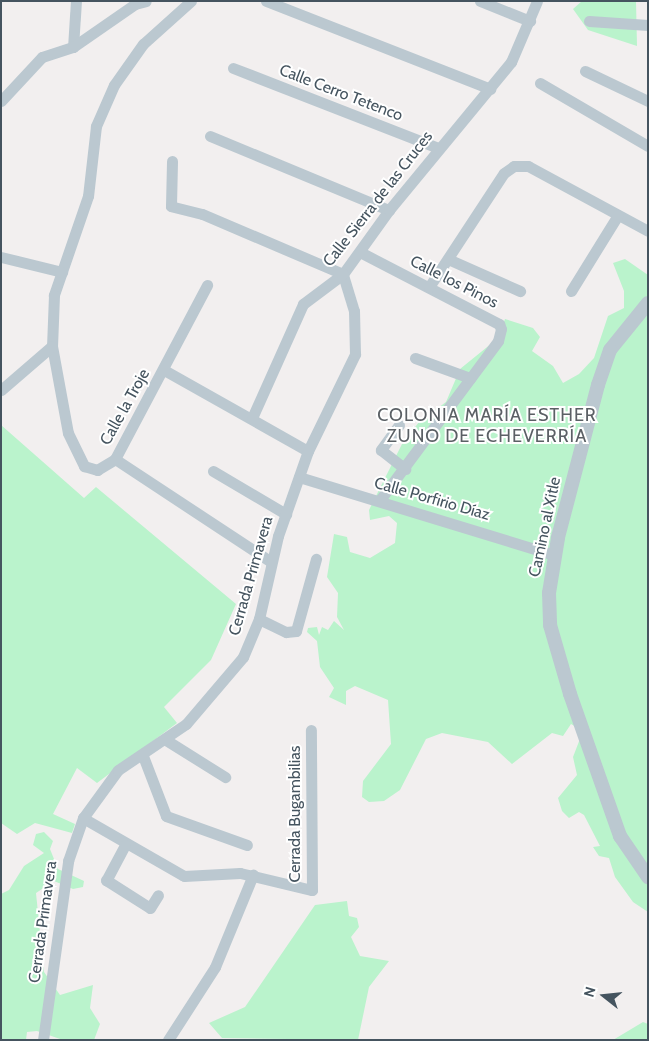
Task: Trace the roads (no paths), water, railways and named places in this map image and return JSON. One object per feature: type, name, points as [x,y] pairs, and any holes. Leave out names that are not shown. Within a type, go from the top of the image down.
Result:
[{"type":"street","points":[[73,47],[76,1]]},
{"type":"street","points":[[1,101],[42,57],[73,47],[134,4],[146,1]]},
{"type":"street","points":[[266,1],[490,89]]},
{"type":"street","points":[[480,1],[530,21]]},
{"type":"street","name":"Calle Sierra de las Cruces","points":[[252,418],[303,304],[343,274],[389,210],[438,148],[511,62],[537,1]]},
{"type":"street","points":[[187,2],[143,44],[114,85],[96,126],[92,181],[54,296],[52,346],[74,452],[90,470],[105,468],[115,459],[271,562]]},
{"type":"street","points":[[589,21],[648,25]]},
{"type":"street","name":"Calle Cerro Tetenco","points":[[233,68],[438,148]]},
{"type":"street","points":[[585,71],[648,101]]},
{"type":"street","points":[[540,83],[648,146]]},
{"type":"street","points":[[210,136],[389,210]]},
{"type":"street","points":[[172,161],[172,206],[202,214],[343,274]]},
{"type":"street","points":[[429,287],[504,173],[514,166],[528,166],[648,231]]},
{"type":"street","points":[[571,291],[618,216]]},
{"type":"street","name":"Calle los Pinos","points":[[360,252],[499,324],[501,335],[405,469],[379,501]]},
{"type":"street","points":[[1,256],[62,272]]},
{"type":"street","points":[[448,259],[520,291]]},
{"type":"street","name":"Cerrada Primavera","points":[[43,1040],[68,861],[83,818],[118,770],[166,740],[243,658],[258,619],[271,562],[308,451],[355,354],[354,311],[343,274]]},
{"type":"street","name":"Calle la Troje","points":[[115,459],[164,370],[207,285]]},
{"type":"street","name":"Camino al Xitle","points":[[648,303],[610,350],[554,555],[550,625],[560,660],[620,836],[648,877]]},
{"type":"street","points":[[1,390],[52,346]]},
{"type":"street","points":[[415,358],[470,378]]},
{"type":"street","points":[[164,370],[308,451]]},
{"type":"street","points":[[399,425],[381,450],[405,469]]},
{"type":"street","points":[[213,472],[286,514]]},
{"type":"street","name":"Calle Porfirio Díaz","points":[[299,477],[554,555]]},
{"type":"street","points":[[258,619],[286,632],[296,631],[316,559]]},
{"type":"street","name":"Cerrada Bugambilias","points":[[83,818],[125,845],[184,876],[253,875],[312,890],[311,730]]},
{"type":"street","points":[[166,740],[225,777]]},
{"type":"street","points":[[143,756],[166,816],[247,845]]},
{"type":"street","points":[[125,845],[106,880],[150,908],[158,895]]},
{"type":"street","points":[[168,1040],[215,967],[253,875]]},
{"type":"district","name":"COLONIA MARÍA ESTHER ZUNO DE ECHEVERRÍA","points":[[487,426]]}]
